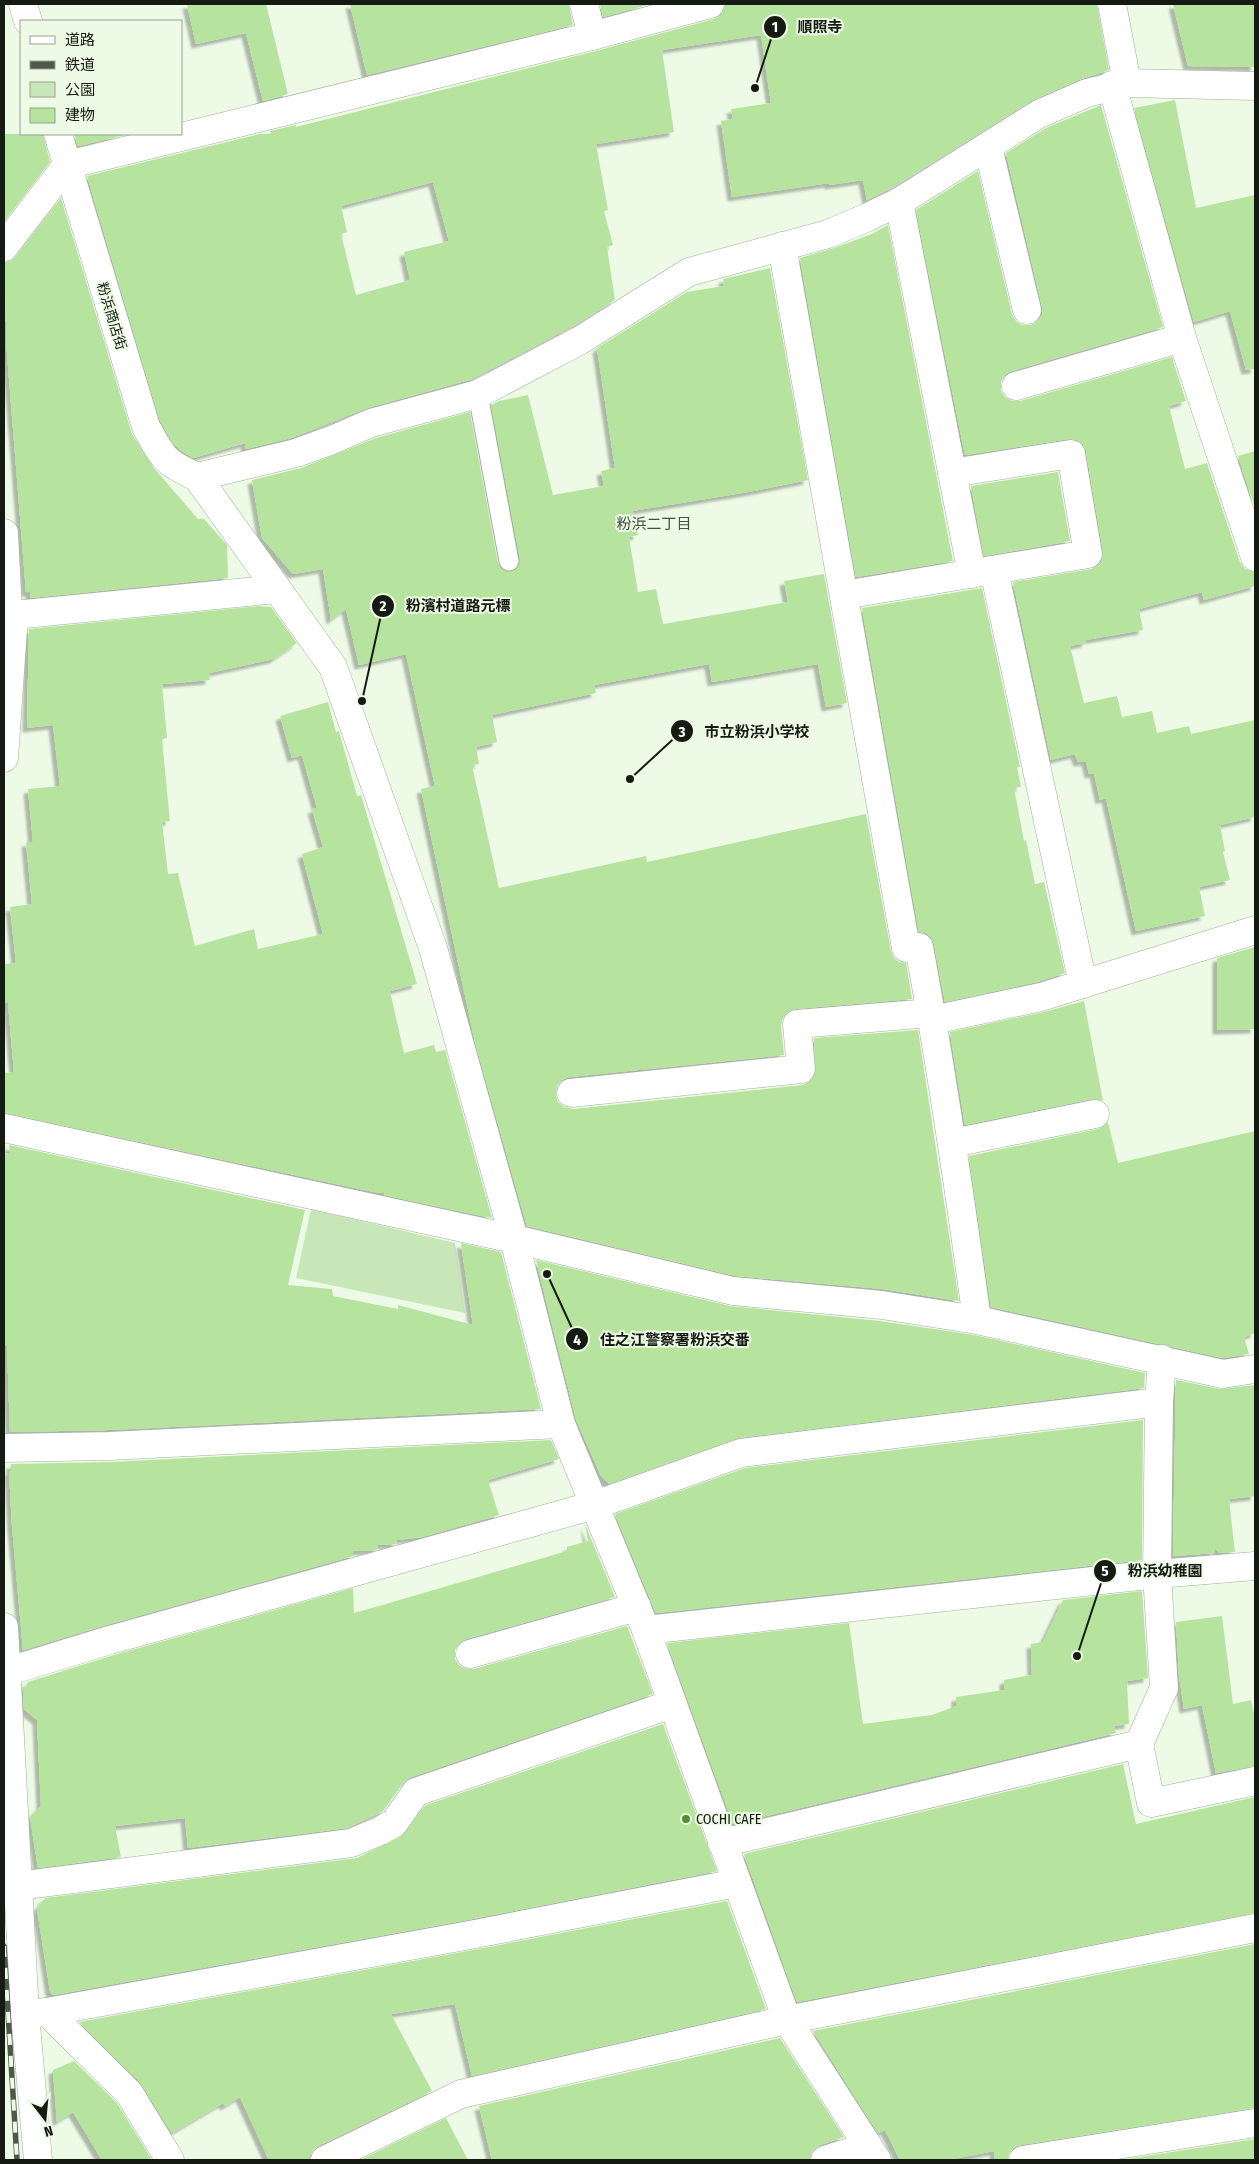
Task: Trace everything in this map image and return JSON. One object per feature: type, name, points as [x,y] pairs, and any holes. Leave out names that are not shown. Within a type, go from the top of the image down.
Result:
[{"type":"street","points":[[23,4],[28,20]]},
{"type":"street","points":[[584,4],[592,36]]},
{"type":"street","points":[[4,247],[67,165],[592,36],[710,4]]},
{"type":"street","points":[[1112,4],[1119,84],[1182,338],[1255,557]]},
{"type":"street","points":[[825,2160],[873,2153],[787,2020],[641,1619],[561,1424],[514,1239],[433,948],[333,668],[197,477],[296,453],[371,423],[478,394],[579,342],[689,272],[828,234],[868,217],[899,202],[1039,114],[1087,93],[1119,84],[1255,86]]},
{"type":"street","name":"粉浜商店街","points":[[58,135],[146,427],[163,458],[178,469],[197,477]]},
{"type":"street","points":[[988,147],[1027,310]]},
{"type":"street","points":[[899,202],[952,473],[983,572],[1083,984]]},
{"type":"street","points":[[782,246],[906,948],[919,947],[932,1017],[953,1143],[977,1320]]},
{"type":"street","points":[[1016,386],[1182,338]]},
{"type":"street","points":[[844,595],[1088,554],[1071,454],[952,473]]},
{"type":"street","points":[[4,533],[9,612],[4,758]]},
{"type":"street","points":[[9,612],[277,589]]},
{"type":"street","points":[[571,1093],[800,1068],[797,1024],[932,1017],[1040,997],[1255,930]]},
{"type":"street","points":[[953,1143],[1095,1114]]},
{"type":"street","points":[[4,1128],[514,1239],[733,1291],[882,1305],[977,1320],[1162,1359],[1223,1374],[1255,1369]]},
{"type":"street","points":[[1162,1359],[1159,1402],[1157,1574],[1164,1688],[1139,1744],[1151,1803],[1255,1781]]},
{"type":"street","points":[[6,1672],[120,1638],[595,1505],[740,1453],[1159,1402]]},
{"type":"street","points":[[4,1448],[119,1445],[561,1424]]},
{"type":"street","points":[[470,1654],[641,1619],[1255,1566]]},
{"type":"street","points":[[4,1627],[18,1886],[36,2013],[38,2160]]},
{"type":"street","points":[[18,1886],[351,1842],[380,1831],[394,1823],[416,1792],[672,1704]]},
{"type":"street","points":[[722,1842],[1139,1744]]},
{"type":"street","points":[[36,2013],[470,1935],[737,1884]]},
{"type":"street","points":[[325,2160],[461,2094],[787,2020],[1255,1928]]},
{"type":"street","points":[[36,2013],[129,2092],[170,2160]]},
{"type":"street","points":[[1024,2160],[1255,2123]]},
{"type":"lane","points":[[478,394],[509,561]]},
{"type":"green space","points":[[311,1209],[455,1243],[465,1313],[296,1278]]},
{"type":"building","points":[[187,4],[266,4],[288,94],[263,101],[246,33],[196,44]]},
{"type":"building","points":[[350,4],[569,4],[573,25],[367,75]]},
{"type":"building","points":[[600,4],[651,4],[603,17]]},
{"type":"building","points":[[725,4],[1097,4],[1109,70],[1081,79],[1031,101],[891,188],[867,200],[863,180],[732,197],[721,121],[733,119],[731,109],[771,103],[761,35],[662,50],[674,132],[596,144],[608,210],[604,211],[613,245],[607,247],[615,300],[571,327],[472,379],[367,408],[291,438],[246,449],[245,443],[193,458],[173,443],[160,421],[87,176],[260,134],[271,134],[270,131],[296,125],[296,127],[596,51],[714,19],[721,15]],"holes":[[[433,182],[449,241],[404,252],[410,280],[356,295],[341,234],[347,232],[341,206]]]},
{"type":"building","points":[[1173,4],[1255,4],[1255,67],[1188,66]]},
{"type":"building","points":[[1175,100],[1196,208],[1255,195],[1255,369],[1246,370],[1230,311],[1194,322],[1134,108]]},
{"type":"building","points":[[1101,105],[1163,327],[1012,371],[1005,375],[1001,382],[1001,391],[1005,397],[1012,401],[1020,401],[1172,357],[1186,401],[1169,406],[1185,469],[1207,463],[1240,562],[1245,569],[1255,572],[1255,586],[1204,600],[1202,592],[1139,609],[1143,630],[1086,640],[1086,643],[1070,646],[1084,703],[1117,696],[1122,717],[1152,711],[1157,733],[1189,726],[1191,734],[1255,720],[1255,817],[1220,825],[1225,851],[1223,852],[1230,880],[1199,887],[1205,916],[1136,931],[1106,798],[1100,800],[1094,773],[1089,774],[1086,761],[1078,762],[1075,754],[1051,760],[1013,582],[1091,569],[1098,566],[1102,560],[1103,551],[1086,451],[1083,444],[1077,440],[1069,439],[965,455],[916,210],[978,171],[1012,314],[1016,321],[1022,325],[1030,325],[1037,322],[1042,315],[1042,306],[1006,153],[1046,128]]},
{"type":"building","points":[[4,134],[43,135],[50,162],[4,222]]},
{"type":"building","points":[[74,135],[125,135],[78,146]]},
{"type":"building","points":[[61,198],[132,434],[154,468],[198,519],[204,519],[227,545],[228,578],[30,598],[30,592],[26,592],[7,353],[4,262],[16,257]]},
{"type":"building","points":[[888,225],[953,561],[856,577],[800,258],[872,234]]},
{"type":"building","points":[[770,268],[808,480],[632,511],[638,535],[629,537],[638,592],[656,589],[663,624],[788,602],[784,581],[824,574],[847,703],[826,707],[818,664],[712,682],[709,664],[594,685],[596,693],[492,715],[497,742],[476,747],[479,764],[472,765],[499,888],[646,856],[647,862],[866,814],[891,951],[894,958],[899,962],[906,963],[912,999],[795,1009],[788,1012],[783,1018],[781,1025],[784,1055],[569,1077],[562,1080],[557,1086],[556,1095],[558,1102],[564,1107],[573,1109],[803,1085],[815,1075],[814,1038],[918,1030],[959,1301],[883,1289],[736,1276],[527,1226],[475,1042],[421,789],[435,786],[406,654],[359,665],[346,609],[331,620],[323,569],[293,574],[262,538],[252,480],[301,468],[376,438],[470,412],[498,563],[505,571],[516,570],[520,559],[491,405],[499,401],[528,395],[553,495],[604,486],[601,471],[615,468],[597,348],[687,292],[724,286],[723,279]]},
{"type":"building","points":[[1255,451],[1255,508],[1238,456]]},
{"type":"building","points":[[1058,472],[1070,541],[984,556],[971,486]]},
{"type":"building","points":[[982,588],[1020,767],[1017,767],[1021,787],[1014,788],[1024,841],[1026,840],[1035,884],[1044,882],[1065,973],[1037,982],[945,1002],[934,944],[931,937],[926,933],[919,932],[862,608]]},
{"type":"building","points":[[259,606],[271,607],[297,643],[274,659],[209,673],[210,680],[162,684],[167,738],[162,739],[170,821],[162,822],[168,874],[178,873],[195,946],[254,929],[258,949],[323,934],[302,854],[323,847],[312,809],[317,808],[302,755],[292,758],[280,716],[328,702],[336,732],[339,731],[357,796],[361,795],[417,984],[390,991],[404,1053],[434,1045],[436,1052],[445,1050],[492,1218],[384,1195],[384,1193],[5,1113],[4,1073],[14,1072],[8,1003],[4,1003],[4,964],[16,963],[10,907],[32,904],[26,842],[33,842],[28,789],[60,786],[53,725],[27,728],[29,629]]},
{"type":"building","points":[[1255,947],[1255,1029],[1217,1030],[1217,958]]},
{"type":"building","points":[[1084,1001],[1103,1101],[1092,1099],[965,1125],[950,1032],[1044,1012]]},
{"type":"building","points":[[1108,1122],[1118,1163],[1255,1131],[1255,1333],[1244,1337],[1249,1354],[1223,1358],[991,1307],[969,1156],[1098,1129]]},
{"type":"building","points":[[9,1145],[305,1210],[288,1285],[332,1289],[333,1296],[398,1309],[398,1305],[473,1325],[461,1243],[501,1252],[541,1409],[108,1430],[10,1432],[7,1346],[4,1346],[4,1153],[11,1154]]},
{"type":"building","points":[[536,1260],[730,1306],[880,1321],[974,1335],[1145,1373],[1144,1388],[739,1438],[609,1484],[601,1476],[576,1419]]},
{"type":"building","points":[[1176,1380],[1220,1389],[1255,1385],[1255,1496],[1229,1499],[1235,1552],[1219,1553],[1215,1548],[1215,1553],[1173,1556]]},
{"type":"building","points":[[1143,1420],[1142,1560],[656,1613],[615,1514],[745,1468]]},
{"type":"building","points":[[551,1440],[559,1459],[488,1480],[499,1515],[422,1537],[397,1540],[396,1544],[378,1545],[378,1549],[374,1550],[353,1551],[353,1556],[23,1650],[12,1526],[9,1471],[11,1471],[11,1464],[110,1462]]},
{"type":"building","points":[[585,1524],[615,1597],[466,1639],[459,1643],[455,1650],[455,1659],[459,1665],[466,1669],[474,1669],[627,1626],[653,1694],[411,1777],[403,1783],[383,1811],[347,1828],[188,1848],[185,1818],[115,1826],[121,1857],[38,1868],[30,1817],[41,1806],[37,1720],[24,1709],[23,1691],[28,1682],[114,1655],[353,1588],[354,1613],[379,1606],[567,1551],[567,1547],[588,1541]]},
{"type":"building","points":[[1142,1591],[1148,1678],[1127,1681],[1129,1724],[1114,1726],[1116,1733],[733,1824],[667,1643],[849,1623],[863,1724],[932,1715],[956,1706],[956,1697],[1004,1690],[1004,1680],[1032,1675],[1031,1644],[1043,1642],[1063,1600]]},
{"type":"building","points":[[1222,1616],[1233,1704],[1251,1700],[1255,1718],[1255,1766],[1216,1773],[1202,1705],[1184,1709],[1179,1675],[1176,1622]]},
{"type":"building","points":[[663,1724],[717,1871],[467,1920],[53,1995],[50,1991],[37,1909],[45,1898],[357,1858],[402,1836],[426,1805]]},
{"type":"building","points":[[1123,1764],[1136,1824],[1255,1797],[1255,1913],[797,2002],[744,1854]]},
{"type":"building","points":[[727,1901],[766,2009],[472,2076],[455,2004],[391,2014],[432,2091],[318,2146],[312,2152],[310,2160],[269,2160],[240,2097],[225,2106],[223,2103],[172,2133],[140,2082],[79,2022],[473,1950]]},
{"type":"building","points":[[1255,1944],[1255,2108],[1021,2145],[1013,2148],[1008,2160],[995,2160],[994,2151],[948,2160],[900,2160],[885,2130],[878,2133],[813,2031]]},
{"type":"building","points":[[780,2038],[844,2137],[820,2145],[813,2150],[810,2159],[492,2160],[479,2106]]},
{"type":"building","points":[[74,2061],[117,2103],[152,2160],[102,2160],[73,2112],[57,2122],[53,2070]]},
{"type":"building","points":[[446,2118],[468,2160],[360,2160]]},
{"type":"building","points":[[1255,2139],[1255,2160],[1121,2160]]},
{"type":"railway","points":[[4,1946],[17,2160]]},
{"type":"place","name":"順照寺","points":[[755,88]]},
{"type":"place","name":"粉濱村道路元標","points":[[362,701]]},
{"type":"place","name":"市立粉浜小学校","points":[[630,779]]},
{"type":"place","name":"住之江警察署粉浜交番","points":[[547,1274]]},
{"type":"place","name":"粉浜幼稚園","points":[[1077,1656]]},
{"type":"place","name":"COCHI CAFE","points":[[686,1819]]},
{"type":"district","name":"粉浜二丁目","points":[[654,524]]}]
